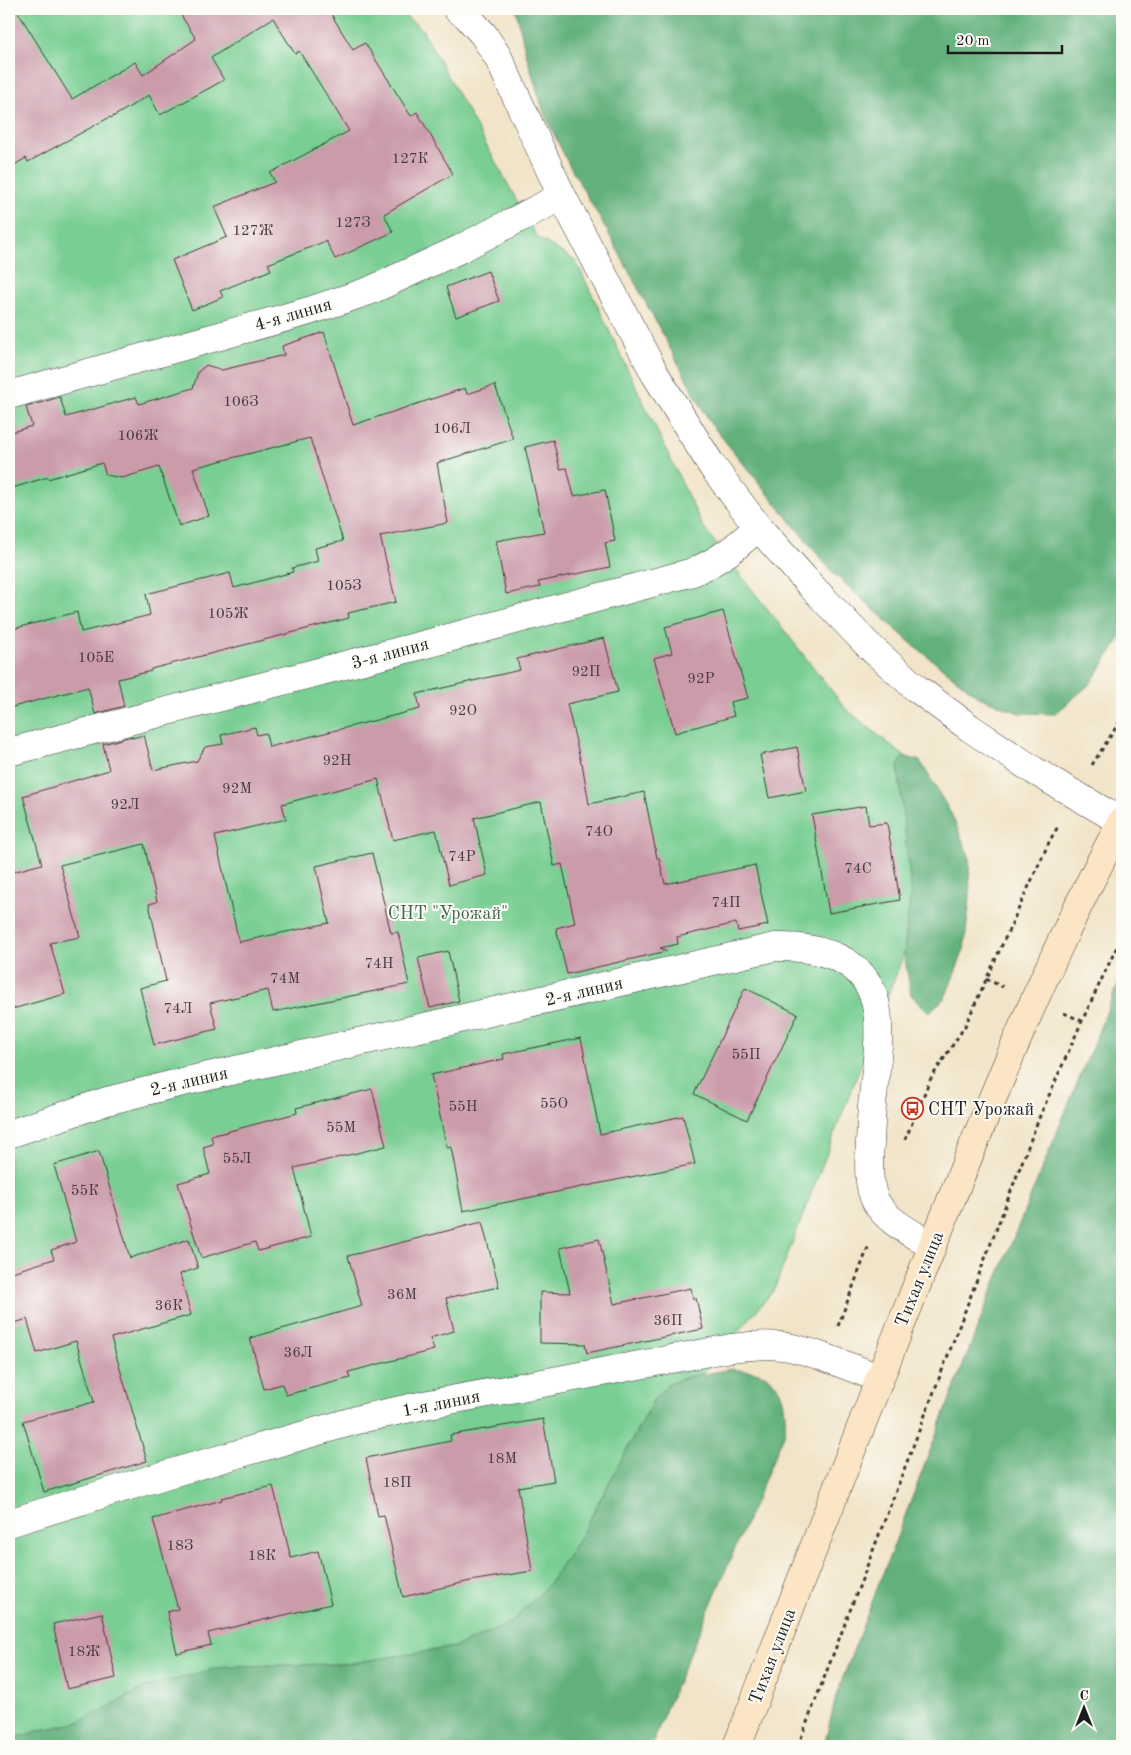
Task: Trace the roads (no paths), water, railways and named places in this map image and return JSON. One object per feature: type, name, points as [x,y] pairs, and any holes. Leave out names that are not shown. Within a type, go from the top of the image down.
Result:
[{"type":"main road","name":"Тихая улица","points":[[738,1746],[879,1378],[994,1094],[1034,1000],[1089,883],[1122,821]]},
{"type":"street","points":[[457,9],[466,15],[483,34],[498,57],[562,196],[655,374],[712,466],[758,527],[869,646],[916,688],[1017,760],[1122,821]]},
{"type":"street","name":"4-я линия","points":[[9,395],[309,311],[369,291],[460,248],[562,196]]},
{"type":"street","name":"3-я линия","points":[[9,752],[430,643],[693,572],[716,562],[758,527]]},
{"type":"street","name":"2-я линия","points":[[9,1134],[108,1101],[174,1084],[765,950],[798,947],[835,956],[851,965],[863,977],[872,993],[877,1019],[878,1047],[869,1160],[871,1185],[876,1202],[881,1209],[895,1222],[932,1246]]},
{"type":"street","name":"1-я линия","points":[[9,1523],[168,1474],[364,1418],[429,1404],[731,1348],[759,1345],[782,1346],[806,1352],[879,1378]]},
{"type":"place","name":"СНТ Урожай","points":[[912,1109]]},
{"type":"park label","name":"СНТ \"Урожай\"","points":[[448,913]]}]
